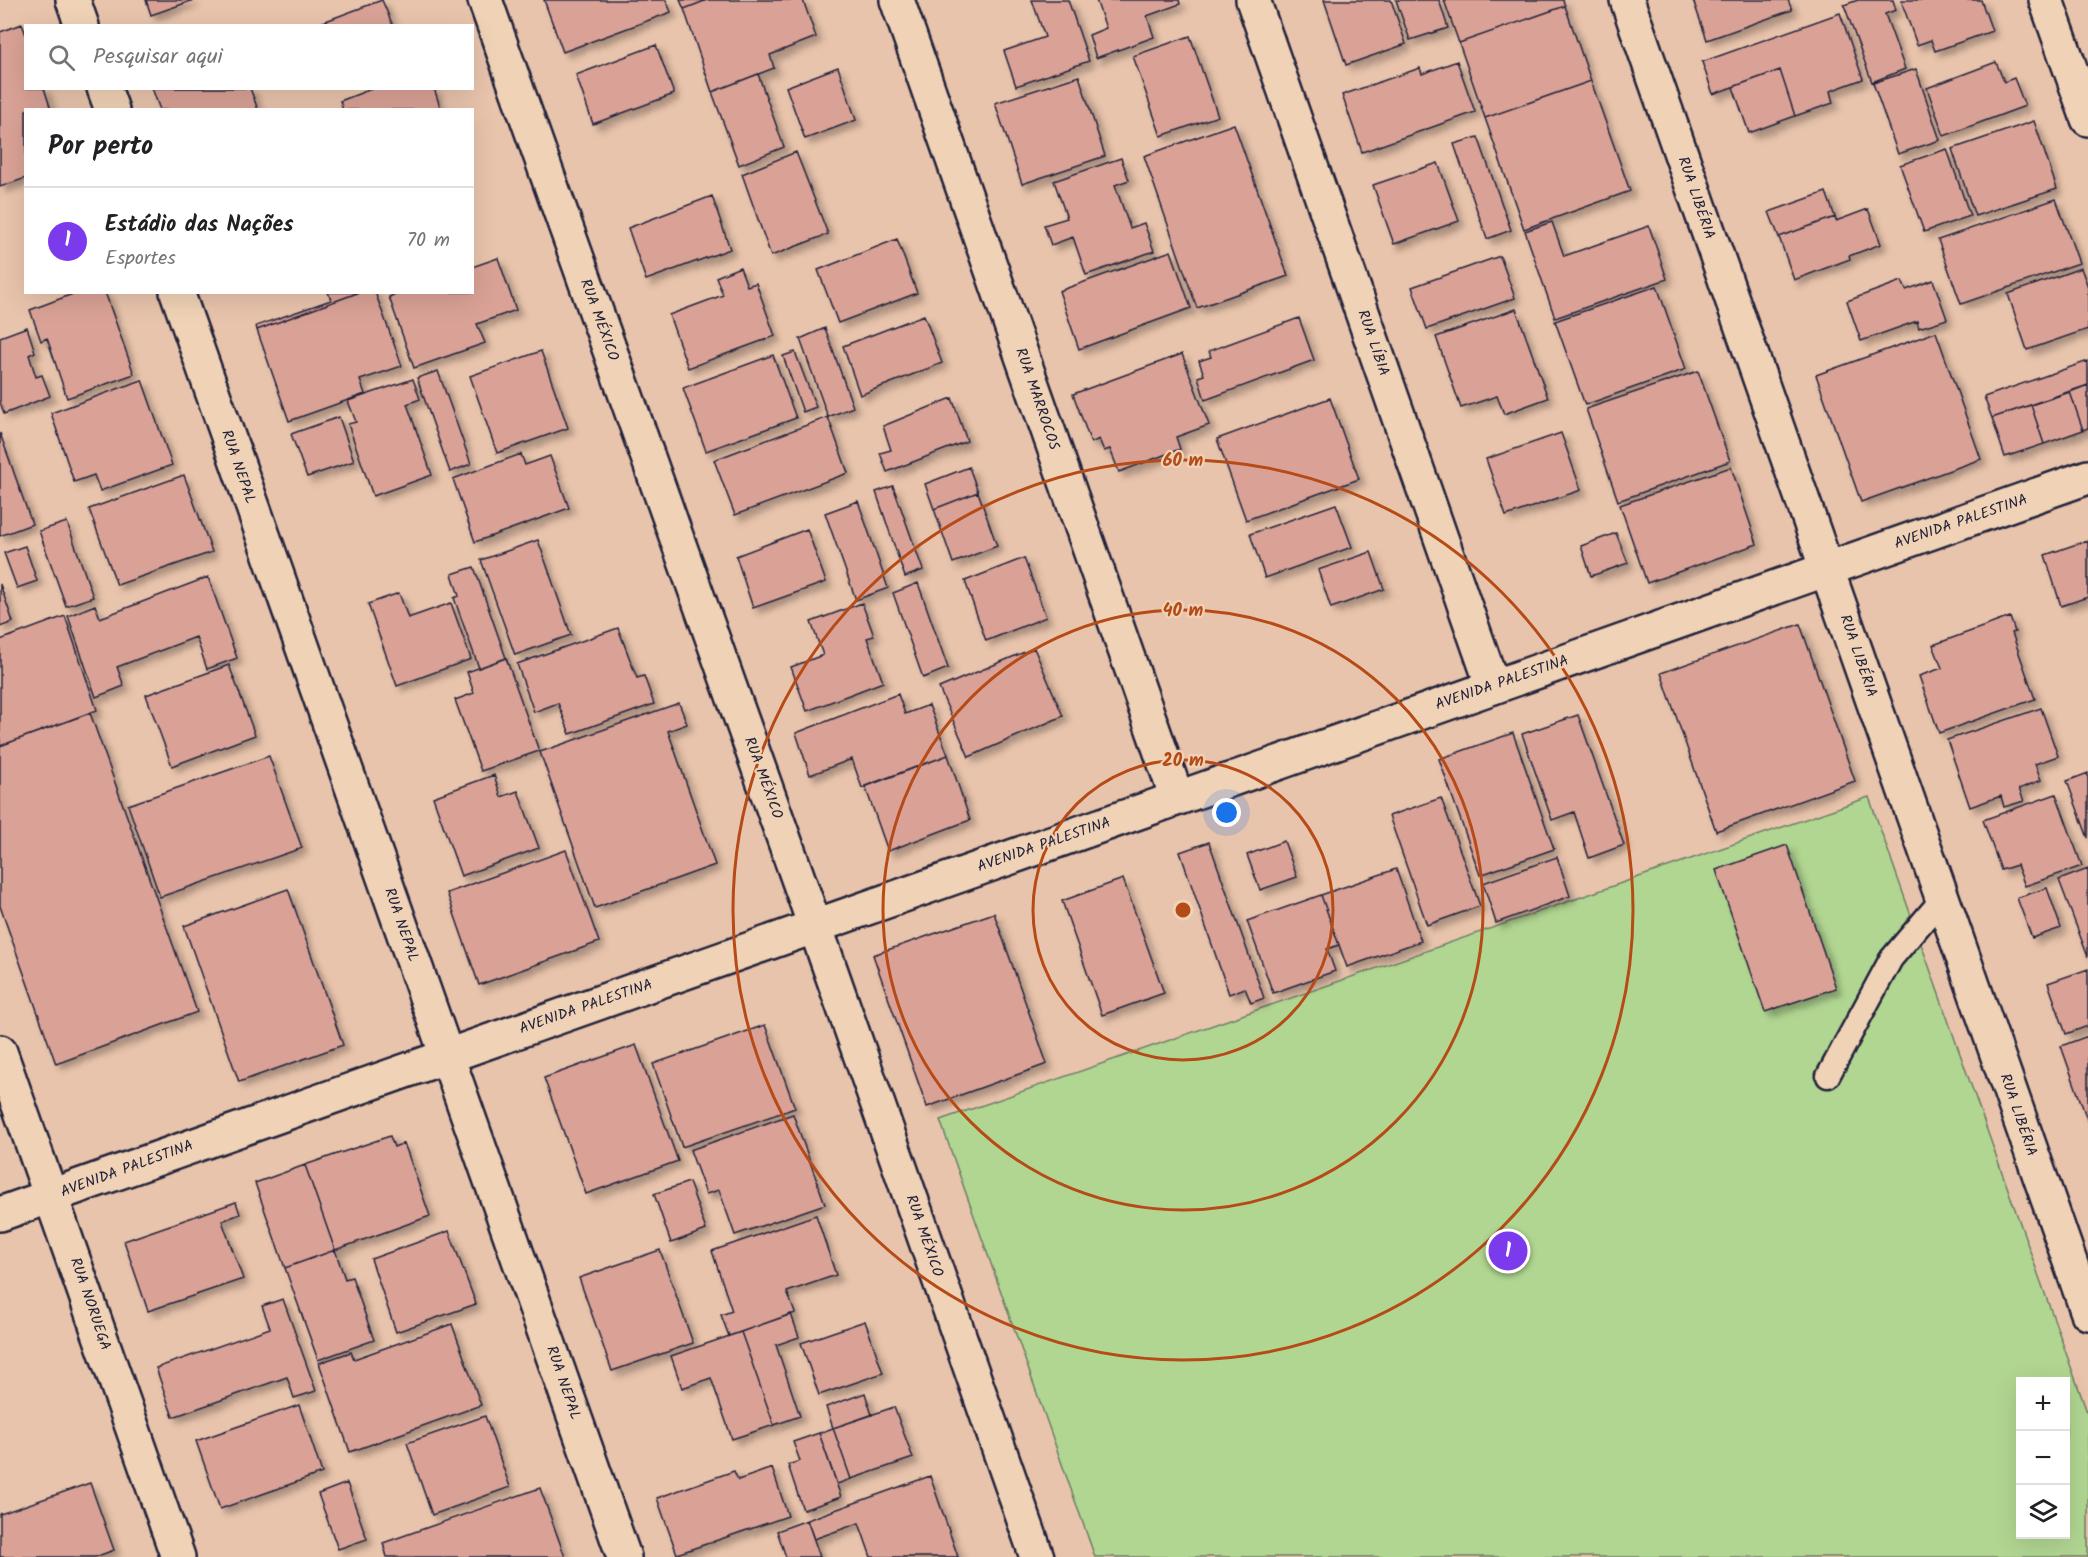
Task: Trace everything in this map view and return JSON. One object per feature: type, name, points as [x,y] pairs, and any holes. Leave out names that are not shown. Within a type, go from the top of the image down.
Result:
[{"type":"street","points":[[73,0],[81,24]]},
{"type":"street","name":"RUA MÉXICO","points":[[485,0],[1037,1557]]},
{"type":"street","name":"RUA MARROCOS","points":[[897,0],[1177,798]]},
{"type":"street","name":"RUA LÍBIA","points":[[1253,0],[1493,687]]},
{"type":"street","name":"RUA LIBÉRIA","points":[[1627,0],[2088,1313]]},
{"type":"street","points":[[2046,0],[2088,119]]},
{"type":"street","points":[[105,90],[111,108]]},
{"type":"street","name":"RUA NEPAL","points":[[178,294],[624,1557]]},
{"type":"street","name":"AVENIDA PALESTINA","points":[[0,1214],[2088,477]]},
{"type":"street","name":"RUA NORUEGA","points":[[0,1052],[178,1557]]},
{"type":"lane","points":[[1828,1076],[1891,959],[1942,899]]},
{"type":"green space","points":[[1869,797],[2088,1415],[2088,1557],[1095,1557],[940,1120]]},
{"type":"building","points":[[146,0],[194,0],[151,15]]},
{"type":"building","points":[[382,0],[392,24],[318,24]]},
{"type":"building","points":[[544,0],[666,0],[671,12],[563,52]]},
{"type":"building","points":[[680,0],[707,0],[684,9]]},
{"type":"building","points":[[707,0],[803,0],[816,37],[770,55],[774,68],[712,92],[684,9]]},
{"type":"building","points":[[1032,0],[1068,0],[1089,61],[1016,86],[1004,51],[1045,37]]},
{"type":"building","points":[[1096,0],[1179,0],[1180,4],[1147,16],[1154,37],[1096,58],[1089,35],[1106,28]]},
{"type":"building","points":[[1324,0],[1391,0],[1406,44],[1346,65]]},
{"type":"building","points":[[1396,0],[1439,0],[1448,28],[1410,40]]},
{"type":"building","points":[[1444,0],[1563,0],[1565,6],[1459,43]]},
{"type":"building","points":[[1693,0],[1788,0],[1792,10],[1707,40]]},
{"type":"building","points":[[1858,0],[1893,0],[1896,10],[1885,14],[1905,69],[1872,82],[1844,5]]},
{"type":"building","points":[[1901,0],[1981,0],[1992,31],[1935,51],[1931,40],[1917,45]]},
{"type":"building","points":[[1565,6],[1591,81],[1485,118],[1459,43]]},
{"type":"building","points":[[1840,13],[1863,79],[1830,91],[1833,103],[1795,116],[1780,70],[1713,94],[1702,62]]},
{"type":"building","points":[[22,24],[24,30],[24,90],[45,90],[50,108],[24,108],[24,179],[0,187],[0,32]]},
{"type":"building","points":[[1190,36],[1218,116],[1161,136],[1133,56]]},
{"type":"building","points":[[656,45],[674,94],[593,124],[576,75]]},
{"type":"building","points":[[1457,61],[1475,112],[1362,152],[1342,95],[1420,68],[1422,74]]},
{"type":"building","points":[[1996,62],[2004,82],[2014,78],[2025,106],[1944,136],[1927,88]]},
{"type":"building","points":[[838,67],[856,120],[805,139],[786,87]]},
{"type":"building","points":[[1916,69],[1940,140],[1898,154],[1873,83]]},
{"type":"building","points":[[1780,70],[1795,116],[1749,133],[1733,87]]},
{"type":"building","points":[[758,74],[784,147],[739,165],[712,92]]},
{"type":"building","points":[[1079,76],[1105,156],[1022,184],[995,103]]},
{"type":"building","points":[[1591,81],[1630,191],[1524,229],[1485,118]]},
{"type":"building","points":[[153,90],[251,90],[257,108],[159,108]]},
{"type":"building","points":[[369,90],[435,90],[440,108],[342,108],[340,101]]},
{"type":"building","points":[[2034,121],[2057,189],[1975,216],[1952,149]]},
{"type":"building","points":[[1234,124],[1288,276],[1197,308],[1144,156]]},
{"type":"building","points":[[1478,137],[1511,230],[1487,239],[1454,144]]},
{"type":"building","points":[[1947,149],[1970,216],[1924,232],[1900,165]]},
{"type":"building","points":[[796,152],[828,234],[771,256],[742,174]]},
{"type":"building","points":[[1121,158],[1129,180],[1115,185],[1130,228],[1144,223],[1154,251],[1086,275],[1073,237],[1051,245],[1044,225],[1067,218],[1054,181]]},
{"type":"building","points":[[1438,163],[1459,221],[1394,244],[1373,185]]},
{"type":"building","points":[[1826,192],[1835,217],[1779,237],[1769,212]]},
{"type":"building","points":[[712,196],[730,249],[646,280],[628,228]]},
{"type":"building","points":[[2056,199],[2079,263],[1961,304],[1938,240]]},
{"type":"building","points":[[1868,209],[1881,244],[1849,256],[1850,259],[1794,280],[1779,237],[1835,217],[1836,221]]},
{"type":"building","points":[[1552,222],[1564,256],[1649,226],[1667,279],[1555,318],[1525,231]]},
{"type":"building","points":[[897,239],[917,293],[838,323],[818,270]]},
{"type":"building","points":[[1171,251],[1191,308],[1079,349],[1059,291]]},
{"type":"building","points":[[1500,256],[1515,298],[1427,329],[1412,287]]},
{"type":"building","points":[[498,258],[516,310],[477,324],[485,343],[414,368],[389,297],[396,294],[474,294],[474,266]]},
{"type":"building","points":[[740,267],[747,286],[756,283],[775,336],[688,368],[669,315],[723,295],[716,277]]},
{"type":"building","points":[[2081,268],[2088,287],[2088,329],[2027,350],[2008,294]]},
{"type":"building","points":[[1933,280],[1947,319],[1919,328],[1917,321],[1861,341],[1847,301],[1902,281],[1906,290]]},
{"type":"building","points":[[1657,286],[1686,369],[1585,405],[1555,321]]},
{"type":"building","points":[[73,294],[106,294],[134,374],[67,398],[47,338],[41,341],[30,310]]},
{"type":"building","points":[[329,294],[355,294],[257,330],[256,326],[331,300]]},
{"type":"building","points":[[355,294],[376,294],[402,366],[360,380],[365,394],[289,421],[257,330]]},
{"type":"building","points":[[1516,309],[1548,398],[1504,414],[1497,396],[1461,408],[1436,337]]},
{"type":"building","points":[[924,315],[942,363],[860,395],[843,346]]},
{"type":"building","points":[[1299,318],[1314,360],[1205,400],[1198,377],[1204,375],[1199,361],[1211,357],[1209,351]]},
{"type":"building","points":[[27,327],[35,352],[29,355],[36,377],[42,375],[50,396],[4,414],[0,402],[0,337]]},
{"type":"building","points":[[825,328],[853,407],[828,417],[800,339]]},
{"type":"building","points":[[1936,332],[1981,459],[1861,502],[1816,375]]},
{"type":"building","points":[[541,351],[568,428],[497,453],[470,376]]},
{"type":"building","points":[[795,352],[816,407],[803,412],[783,356]]},
{"type":"building","points":[[1182,354],[1209,425],[1176,437],[1180,449],[1119,472],[1110,449],[1104,451],[1099,439],[1091,443],[1073,394]]},
{"type":"building","points":[[773,355],[796,418],[706,451],[683,388]]},
{"type":"building","points":[[2088,361],[2088,385],[1992,418],[1984,397]]},
{"type":"building","points":[[438,371],[471,464],[450,472],[417,378]]},
{"type":"building","points":[[1698,371],[1730,461],[1618,501],[1586,409]]},
{"type":"building","points":[[413,379],[420,399],[407,404],[432,475],[373,496],[348,424],[356,422],[348,401]]},
{"type":"building","points":[[142,380],[172,465],[100,491],[94,475],[74,482],[51,413]]},
{"type":"building","points":[[2088,385],[2088,428],[2083,430],[2070,392]]},
{"type":"building","points":[[2070,392],[2083,430],[2044,444],[2031,405]]},
{"type":"building","points":[[952,398],[967,441],[887,472],[880,453],[891,450],[883,426]]},
{"type":"building","points":[[1330,398],[1359,479],[1246,520],[1217,439]]},
{"type":"building","points":[[2031,405],[2044,444],[2005,457],[1992,418]]},
{"type":"building","points":[[339,417],[354,461],[307,477],[291,434]]},
{"type":"building","points":[[828,417],[848,473],[735,515],[714,460]]},
{"type":"building","points":[[0,433],[32,524],[0,536]]},
{"type":"building","points":[[1561,433],[1581,490],[1506,516],[1486,459]]},
{"type":"building","points":[[521,454],[525,465],[550,456],[569,508],[475,542],[453,479]]},
{"type":"building","points":[[969,467],[978,492],[934,509],[925,484]]},
{"type":"building","points":[[1731,467],[1757,544],[1647,583],[1620,505]]},
{"type":"building","points":[[184,475],[212,552],[117,585],[89,509]]},
{"type":"building","points":[[893,486],[923,570],[905,577],[876,492]]},
{"type":"building","points":[[978,492],[997,546],[953,563],[934,509]]},
{"type":"building","points":[[858,501],[888,588],[856,600],[825,513]]},
{"type":"building","points":[[1336,504],[1352,547],[1265,578],[1250,534]]},
{"type":"building","points":[[67,522],[93,597],[66,606],[39,531]]},
{"type":"building","points":[[807,529],[826,582],[753,608],[736,556]]},
{"type":"building","points":[[1616,533],[1628,563],[1591,576],[1581,546]]},
{"type":"building","points":[[538,540],[571,635],[515,655],[481,560]]},
{"type":"building","points":[[2088,540],[2088,597],[2061,606],[2045,555]]},
{"type":"building","points":[[25,546],[37,581],[17,588],[4,553]]},
{"type":"building","points":[[1371,552],[1384,589],[1331,608],[1318,570]]},
{"type":"building","points":[[1024,558],[1046,617],[986,641],[965,581]]},
{"type":"building","points":[[474,567],[506,658],[479,668],[454,598],[459,596],[452,574]]},
{"type":"building","points":[[208,577],[237,658],[207,669],[196,637],[117,667],[124,686],[96,697],[68,616],[95,605],[100,618]]},
{"type":"building","points":[[918,583],[948,668],[923,678],[893,593]]},
{"type":"building","points":[[0,584],[13,622],[0,627]]},
{"type":"building","points":[[399,593],[408,618],[451,603],[471,659],[397,686],[368,604]]},
{"type":"building","points":[[862,603],[874,636],[867,638],[883,682],[807,711],[791,667],[823,655],[811,622]]},
{"type":"building","points":[[65,616],[97,710],[0,746],[0,640]]},
{"type":"building","points":[[2010,617],[2015,632],[2012,633],[2035,699],[1939,733],[1919,676],[1942,668],[1933,645]]},
{"type":"building","points":[[1800,624],[1855,781],[1716,831],[1661,673]]},
{"type":"building","points":[[618,628],[637,678],[644,676],[654,704],[570,734],[558,703],[534,712],[517,664]]},
{"type":"building","points":[[1034,648],[1063,716],[969,757],[939,688]]},
{"type":"building","points":[[506,658],[539,751],[481,771],[455,700],[474,693],[467,672]]},
{"type":"building","points":[[229,665],[255,735],[172,766],[146,695]]},
{"type":"building","points":[[898,694],[905,714],[929,705],[948,755],[862,788],[852,759],[810,775],[796,733]]},
{"type":"building","points":[[679,703],[687,724],[668,731],[715,865],[595,908],[540,752]]},
{"type":"building","points":[[2041,708],[2058,756],[2035,764],[2041,780],[2019,789],[2024,801],[2004,807],[2001,796],[1970,807],[1947,740]]},
{"type":"building","points":[[90,713],[197,1012],[56,1064],[0,906],[0,746]]},
{"type":"building","points":[[1578,715],[1624,845],[1589,858],[1574,812],[1552,820],[1522,734]]},
{"type":"building","points":[[1513,733],[1554,849],[1480,875],[1439,759]]},
{"type":"building","points":[[948,755],[970,820],[888,851],[865,786]]},
{"type":"building","points":[[269,756],[302,848],[160,897],[128,805]]},
{"type":"building","points":[[2088,773],[2088,838],[2067,781]]},
{"type":"building","points":[[494,775],[501,797],[518,791],[539,848],[461,876],[433,797]]},
{"type":"building","points":[[2056,794],[2082,866],[2025,886],[2017,865],[2001,870],[1983,820]]},
{"type":"building","points":[[1441,798],[1480,906],[1427,925],[1389,816]]},
{"type":"building","points":[[1284,841],[1297,877],[1260,890],[1247,855]]},
{"type":"building","points":[[1209,842],[1264,998],[1251,1003],[1245,988],[1229,994],[1180,852]]},
{"type":"building","points":[[1787,845],[1836,988],[1765,1012],[1716,870]]},
{"type":"building","points":[[566,850],[599,942],[479,985],[447,893]]},
{"type":"building","points":[[1557,857],[1570,896],[1496,923],[1483,883]]},
{"type":"building","points":[[1396,869],[1421,941],[1347,967],[1321,895]]},
{"type":"building","points":[[2088,869],[2088,957],[2059,880]]},
{"type":"building","points":[[1123,879],[1164,993],[1102,1015],[1062,901]]},
{"type":"building","points":[[2047,888],[2061,928],[2032,938],[2017,898]]},
{"type":"building","points":[[288,889],[343,1045],[239,1082],[184,926]]},
{"type":"building","points":[[1321,895],[1339,945],[1327,949],[1335,971],[1273,993],[1247,921]]},
{"type":"building","points":[[994,913],[1047,1064],[927,1107],[873,955]]},
{"type":"building","points":[[2088,969],[2088,1026],[2066,1034],[2048,983]]},
{"type":"building","points":[[765,1025],[795,1108],[682,1147],[653,1064]]},
{"type":"building","points":[[2088,1036],[2088,1122],[2061,1046]]},
{"type":"building","points":[[636,1045],[678,1161],[586,1194],[544,1078]]},
{"type":"building","points":[[793,1114],[825,1204],[735,1235],[719,1190],[706,1194],[690,1150]]},
{"type":"building","points":[[390,1136],[394,1147],[404,1143],[430,1216],[335,1250],[305,1165]]},
{"type":"building","points":[[305,1165],[335,1250],[285,1268],[255,1183]]},
{"type":"building","points":[[689,1182],[706,1230],[671,1243],[654,1194]]},
{"type":"building","points":[[236,1202],[240,1214],[222,1221],[243,1279],[148,1311],[124,1241]]},
{"type":"building","points":[[816,1215],[836,1275],[787,1292],[795,1313],[729,1336],[721,1315],[732,1311],[712,1251]]},
{"type":"building","points":[[449,1231],[476,1304],[396,1332],[371,1259]]},
{"type":"building","points":[[335,1250],[345,1279],[352,1277],[374,1340],[318,1360],[285,1268]]},
{"type":"building","points":[[660,1250],[693,1343],[612,1371],[579,1278]]},
{"type":"building","points":[[283,1299],[316,1391],[294,1398],[287,1377],[173,1417],[156,1368],[270,1328],[262,1306]]},
{"type":"building","points":[[791,1314],[799,1337],[776,1345],[800,1416],[774,1425],[741,1332]]},
{"type":"building","points":[[865,1321],[883,1373],[819,1395],[801,1343]]},
{"type":"building","points":[[452,1324],[481,1405],[350,1452],[319,1363],[351,1352],[354,1359]]},
{"type":"building","points":[[741,1332],[774,1425],[732,1439],[711,1378],[682,1388],[671,1356]]},
{"type":"building","points":[[865,1393],[872,1415],[833,1428],[826,1407]]},
{"type":"building","points":[[299,1405],[322,1473],[220,1509],[196,1441]]},
{"type":"building","points":[[894,1407],[913,1458],[851,1479],[833,1428]]},
{"type":"building","points":[[485,1416],[510,1487],[432,1515],[407,1443]]},
{"type":"building","points":[[833,1428],[851,1479],[837,1484],[819,1433]]},
{"type":"building","points":[[819,1433],[841,1497],[803,1510],[788,1465],[800,1461],[793,1442]]},
{"type":"building","points":[[772,1468],[788,1516],[677,1554],[657,1498],[734,1471],[738,1480]]},
{"type":"building","points":[[930,1476],[958,1557],[871,1557],[859,1523],[814,1539],[807,1520]]},
{"type":"building","points":[[90,1483],[114,1550],[95,1557],[0,1557],[0,1514]]},
{"type":"building","points":[[347,1483],[367,1539],[338,1549],[318,1494]]},
{"type":"building","points":[[540,1488],[565,1557],[387,1557],[383,1543]]},
{"type":"building","points":[[807,1520],[820,1557],[786,1557],[777,1531]]},
{"type":"place","name":"Estádio das Nações","points":[[1508,1251]]}]
